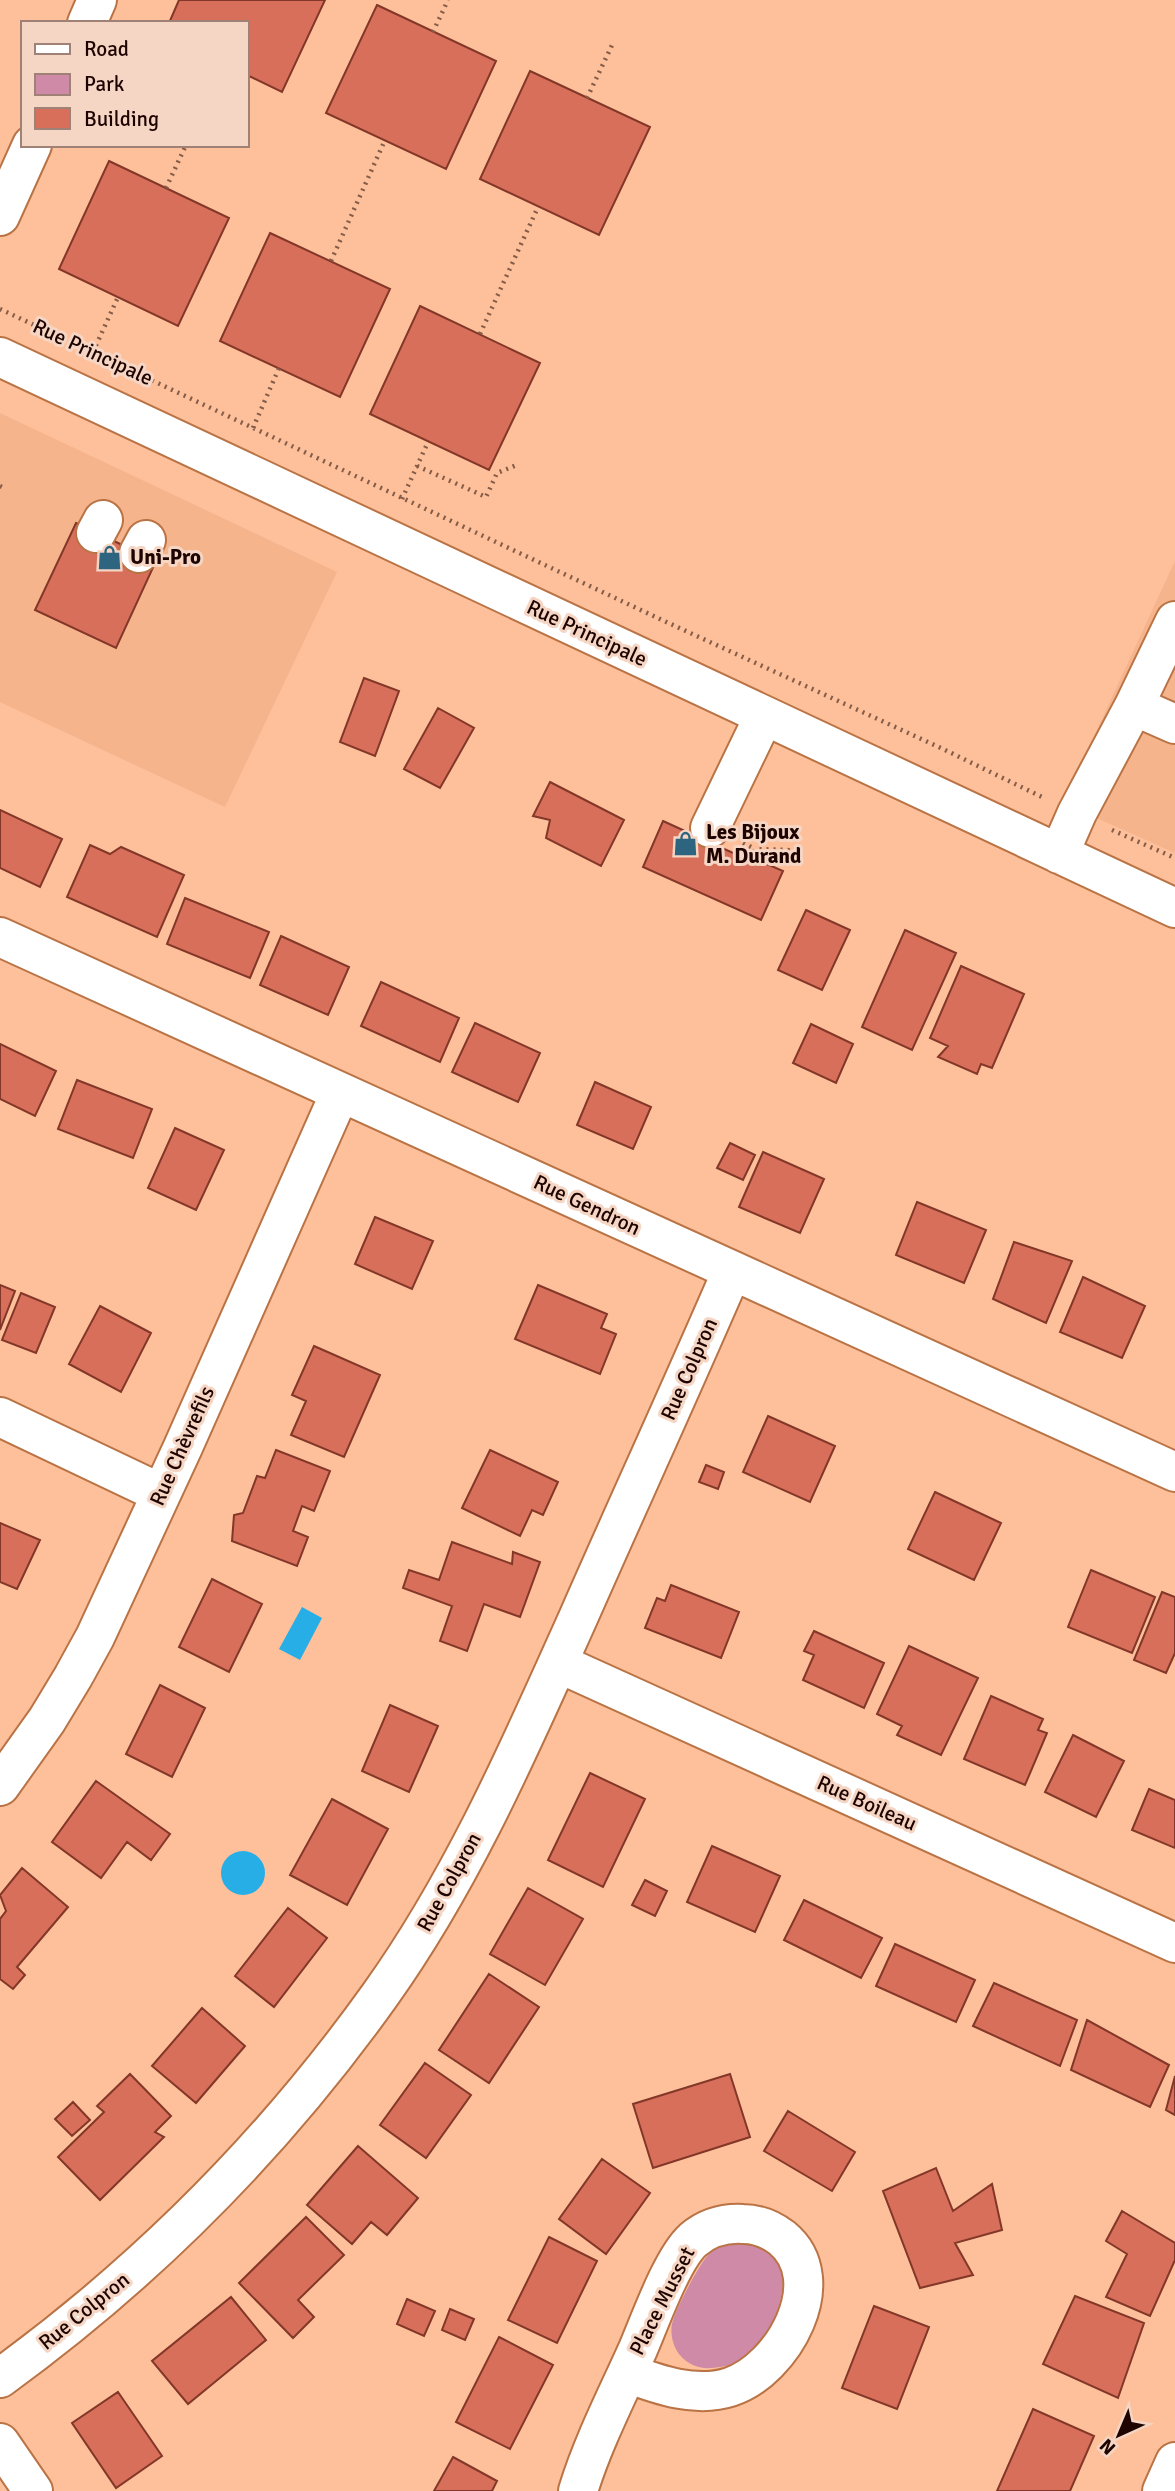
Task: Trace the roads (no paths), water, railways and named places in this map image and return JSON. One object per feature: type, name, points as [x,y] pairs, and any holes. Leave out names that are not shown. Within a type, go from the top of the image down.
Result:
[{"type":"street","points":[[88,21],[97,0]]},
{"type":"street","points":[[0,216],[31,147]]},
{"type":"street","name":"Rue Principale","points":[[0,357],[1175,908]]},
{"type":"street","points":[[1059,854],[1077,813],[1134,706],[1175,621]]},
{"type":"street","points":[[1134,706],[1175,724]]},
{"type":"street","points":[[710,828],[764,716]]},
{"type":"street","name":"Rue Gendron","points":[[0,937],[1175,1472]]},
{"type":"street","name":"Rue Chèvrefils","points":[[0,1786],[74,1678],[116,1592],[340,1093]]},
{"type":"street","name":"Rue Colpron","points":[[0,2378],[109,2293],[219,2189],[270,2135],[344,2045],[381,1993],[451,1881],[490,1808],[558,1663],[732,1271]]},
{"type":"street","points":[[0,1417],[160,1493]]},
{"type":"street","name":"Rue Boileau","points":[[558,1663],[1175,1943]]},
{"type":"street","name":"Place Musset","points":[[578,2491],[627,2373],[660,2298],[691,2242],[703,2232],[732,2223],[750,2224],[765,2228],[792,2248],[800,2262],[804,2278],[798,2314],[780,2351],[758,2372],[728,2388],[696,2390],[669,2388],[627,2373]]},
{"type":"street","points":[[0,2443],[33,2491]]},
{"type":"street","points":[[1162,2491],[1175,2462]]},
{"type":"water","points":[[302,1607],[322,1618],[300,1660],[279,1649]]},
{"type":"water","points":[[243,1851],[252,1852],[259,1857],[264,1864],[264,1882],[259,1889],[252,1894],[243,1895],[234,1894],[227,1889],[222,1882],[221,1873],[222,1864],[227,1857],[234,1852]]},
{"type":"place","name":"Uni-Pro","points":[[110,557]]},
{"type":"place","name":"Les Bijoux M. Durand","points":[[686,844]]}]
